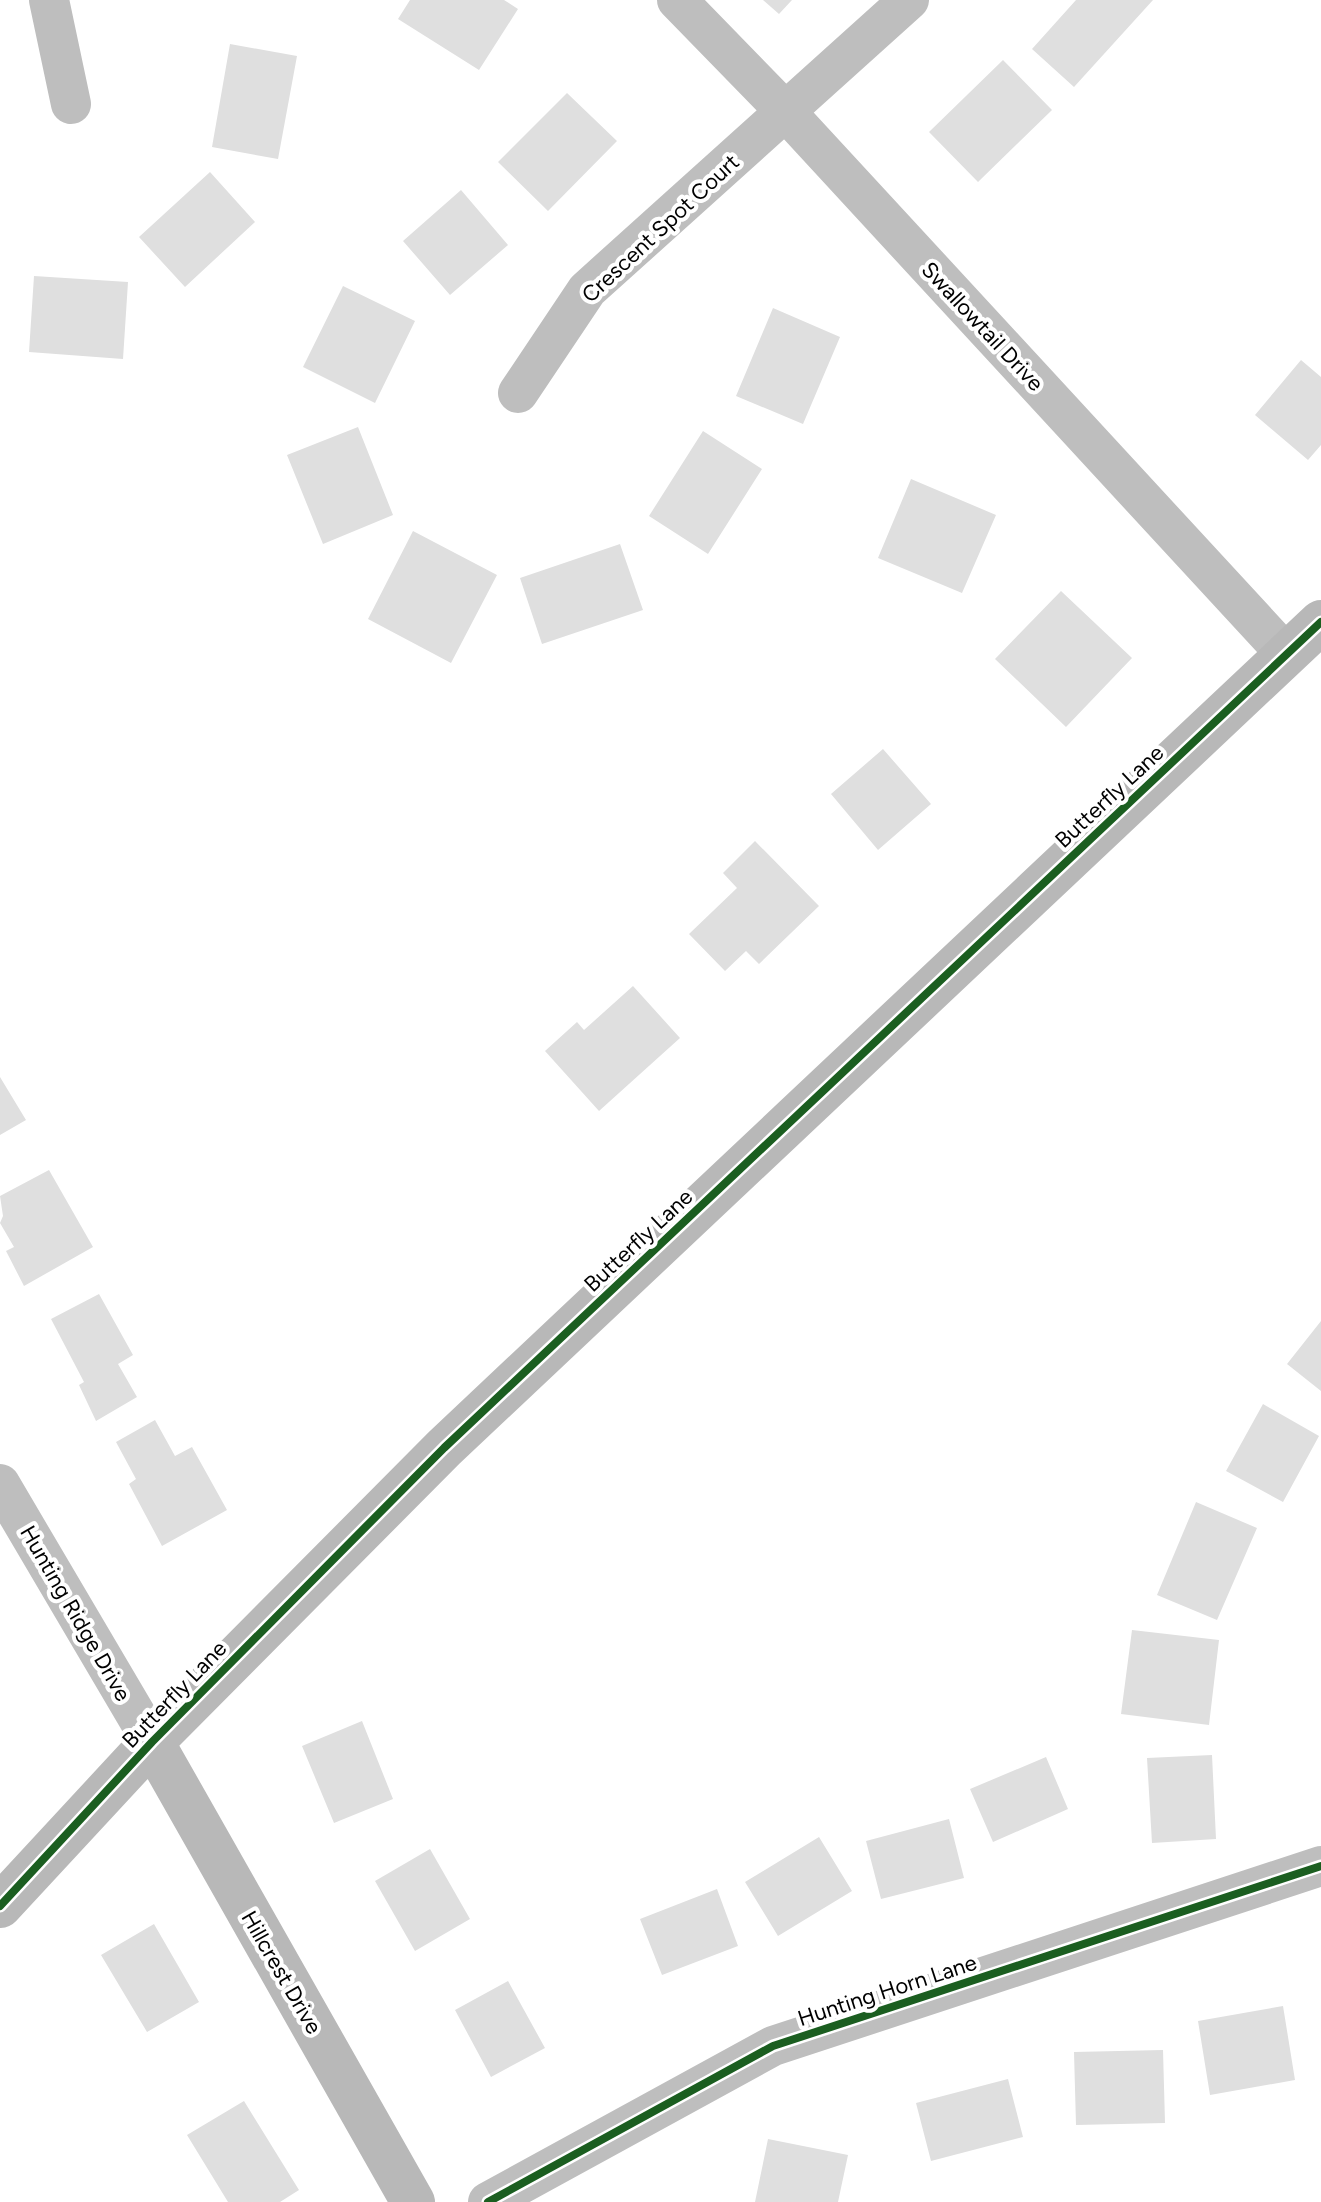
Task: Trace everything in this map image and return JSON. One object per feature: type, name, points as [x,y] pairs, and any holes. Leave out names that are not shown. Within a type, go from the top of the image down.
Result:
[{"type":"street","points":[[49,0],[71,104]]},
{"type":"street","name":"Swallowtail Drive","points":[[677,0],[786,112],[1286,654]]},
{"type":"street","name":"Crescent Spot Court","points":[[518,393],[587,290],[909,0]]},
{"type":"street","name":"Butterfly Lane","points":[[0,1906],[152,1742],[444,1448],[1321,622]]},
{"type":"street","name":"Hunting Ridge Drive","points":[[0,1484],[152,1742]]},
{"type":"street","name":"Hillcrest Drive","points":[[152,1742],[413,2202]]},
{"type":"street","name":"Hunting Horn Lane","points":[[488,2202],[773,2046],[1321,1866]]},
{"type":"building","points":[[410,0],[504,0],[518,9],[479,70],[398,19]]},
{"type":"building","points":[[763,0],[792,0],[779,14]]},
{"type":"building","points":[[1076,0],[1153,0],[1074,87],[1032,49]]},
{"type":"building","points":[[230,44],[297,56],[278,159],[212,147]]},
{"type":"building","points":[[1003,60],[1052,110],[978,182],[929,132]]},
{"type":"building","points":[[567,93],[617,141],[548,211],[498,162]]},
{"type":"building","points":[[210,172],[255,222],[185,287],[139,237]]},
{"type":"building","points":[[461,190],[508,245],[450,295],[403,241]]},
{"type":"building","points":[[34,276],[128,282],[123,359],[29,352]]},
{"type":"building","points":[[343,286],[415,321],[375,403],[303,367]]},
{"type":"building","points":[[773,308],[840,337],[803,424],[736,396]]},
{"type":"building","points":[[1301,360],[1321,377],[1321,445],[1308,460],[1255,415]]},
{"type":"building","points":[[358,427],[393,515],[323,544],[287,455]]},
{"type":"building","points":[[703,431],[762,469],[708,554],[649,516]]},
{"type":"building","points":[[911,479],[996,515],[962,593],[878,558]]},
{"type":"building","points":[[413,531],[497,575],[451,663],[368,619]]},
{"type":"building","points":[[620,544],[643,610],[542,644],[520,578]]},
{"type":"building","points":[[1061,591],[1132,658],[1066,727],[995,659]]},
{"type":"building","points":[[883,749],[931,804],[878,850],[831,794]]},
{"type":"building","points":[[755,841],[819,906],[759,964],[746,951],[725,971],[689,934],[737,888],[723,873]]},
{"type":"building","points":[[633,986],[680,1038],[599,1111],[545,1051],[577,1022],[584,1030]]},
{"type":"building","points":[[0,1077],[26,1120],[0,1135]]},
{"type":"building","points":[[49,1170],[93,1247],[24,1286],[6,1251],[14,1247],[0,1223],[3,1216],[0,1196]]},
{"type":"building","points":[[99,1294],[133,1355],[118,1364],[137,1397],[96,1421],[79,1385],[84,1382],[51,1319]]},
{"type":"building","points":[[1321,1321],[1321,1391],[1287,1364]]},
{"type":"building","points":[[1263,1404],[1319,1436],[1283,1502],[1226,1471]]},
{"type":"building","points":[[155,1420],[175,1456],[192,1447],[227,1510],[162,1546],[129,1484],[136,1479],[116,1442]]},
{"type":"building","points":[[1196,1502],[1257,1528],[1217,1620],[1157,1595]]},
{"type":"building","points":[[1132,1630],[1219,1640],[1209,1725],[1121,1714]]},
{"type":"building","points":[[362,1721],[393,1799],[334,1823],[302,1746]]},
{"type":"building","points":[[1212,1755],[1216,1839],[1152,1843],[1147,1758]]},
{"type":"building","points":[[1046,1757],[1068,1809],[993,1842],[970,1789]]},
{"type":"building","points":[[949,1819],[964,1878],[881,1899],[866,1841]]},
{"type":"building","points":[[819,1837],[852,1891],[778,1936],[745,1882]]},
{"type":"building","points":[[430,1849],[470,1919],[415,1951],[375,1881]]},
{"type":"building","points":[[717,1889],[738,1946],[662,1975],[640,1919]]},
{"type":"building","points":[[154,1924],[199,2002],[147,2032],[101,1955]]},
{"type":"building","points":[[508,1981],[545,2048],[491,2077],[455,2010]]},
{"type":"building","points":[[1283,2006],[1295,2080],[1210,2095],[1198,2021]]},
{"type":"building","points":[[1163,2050],[1165,2123],[1076,2125],[1074,2052]]},
{"type":"building","points":[[1008,2079],[1023,2137],[931,2161],[916,2103]]},
{"type":"building","points":[[244,2101],[299,2190],[280,2202],[228,2202],[187,2135]]},
{"type":"building","points":[[768,2139],[848,2155],[838,2202],[755,2202]]},
{"type":"cycle path","points":[[0,1906],[152,1742],[444,1448],[1321,622]]},
{"type":"cycle path","points":[[488,2202],[773,2046],[1321,1866]]}]
